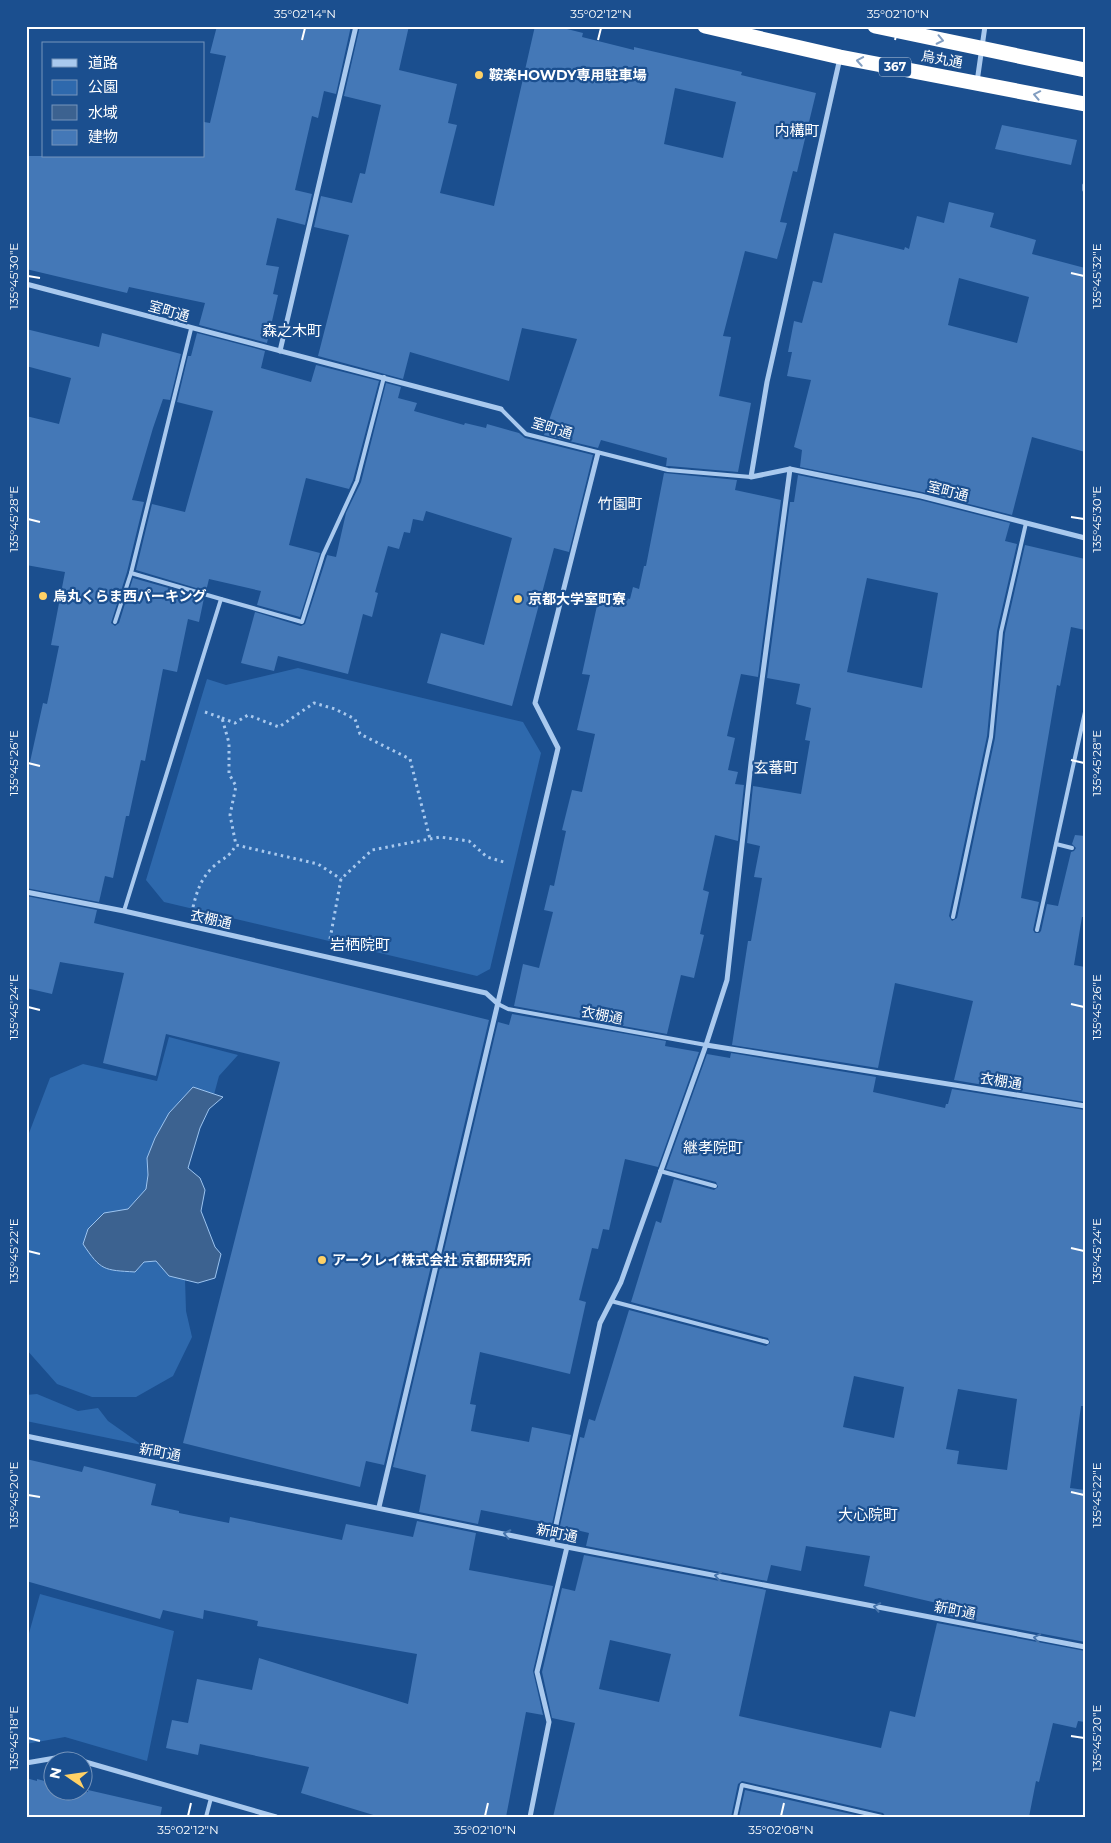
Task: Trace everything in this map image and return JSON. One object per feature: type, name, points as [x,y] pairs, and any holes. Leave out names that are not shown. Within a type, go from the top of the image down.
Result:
[{"type":"highway","name":"烏丸通","points":[[705,26],[729,29],[840,57],[1085,104]]},
{"type":"highway","name":"烏丸通","points":[[875,26],[1085,70]]},
{"type":"street","points":[[280,351],[356,26]]},
{"type":"street","points":[[977,82],[985,26]]},
{"type":"street","points":[[751,477],[767,382],[840,57]]},
{"type":"street","points":[[1085,185],[1085,190]]},
{"type":"street","name":"室町通","points":[[26,284],[191,329],[384,377],[501,409]]},
{"type":"street","points":[[379,1507],[558,748],[535,703],[598,453]]},
{"type":"street","points":[[552,1543],[600,1323],[621,1282],[706,1045],[727,980],[751,763],[790,469]]},
{"type":"street","name":"室町通","points":[[751,477],[790,469],[921,496],[1085,538]]},
{"type":"street","name":"衣棚通","points":[[26,892],[189,925],[486,993],[498,1004]]},
{"type":"street","name":"衣棚通","points":[[706,1045],[1085,1106]]},
{"type":"street","name":"新町通","points":[[26,1436],[567,1546],[1085,1647]]},
{"type":"street","points":[[530,1817],[550,1722],[537,1672],[567,1546]]},
{"type":"street","points":[[26,1763],[42,1760]]},
{"type":"street","points":[[92,1764],[276,1817]]},
{"type":"lane","points":[[115,622],[131,573],[191,329]]},
{"type":"lane","points":[[131,573],[302,622],[323,555],[356,481],[384,377]]},
{"type":"lane","name":"室町通","points":[[501,409],[526,434],[668,470],[751,477]]},
{"type":"lane","points":[[953,917],[991,737],[1001,632],[1026,523]]},
{"type":"lane","points":[[124,911],[221,599]]},
{"type":"lane","points":[[1037,930],[1085,712]]},
{"type":"lane","points":[[1056,844],[1072,848]]},
{"type":"lane","name":"衣棚通","points":[[498,1004],[508,1008],[706,1045]]},
{"type":"lane","points":[[660,1171],[715,1186]]},
{"type":"lane","points":[[611,1301],[766,1342]]},
{"type":"lane","points":[[734,1817],[742,1785],[882,1817]]},
{"type":"lane","points":[[206,1817],[211,1798]]},
{"type":"path","points":[[187,707],[235,723],[248,714],[279,727],[314,704],[335,709],[355,719],[360,734],[410,759],[430,838]]},
{"type":"path","points":[[189,925],[200,883],[215,865],[229,857],[236,845],[230,815],[236,786],[229,774],[229,743],[222,718]]},
{"type":"path","points":[[327,956],[342,879],[372,850],[430,838],[440,837],[469,840],[487,857],[507,864]]},
{"type":"path","points":[[236,845],[318,864],[342,879]]},
{"type":"green space","points":[[298,668],[523,722],[541,753],[490,969],[477,976],[164,902],[146,880],[207,679],[226,685]]},
{"type":"green space","points":[[169,1037],[238,1055],[219,1076],[212,1102],[157,1167],[125,1240],[185,1279],[186,1311],[192,1337],[173,1376],[136,1397],[92,1397],[57,1384],[26,1349],[26,1141],[50,1078],[83,1064],[157,1081]]},
{"type":"green space","points":[[37,1394],[78,1411],[98,1408],[108,1421],[142,1445],[26,1421],[26,1395]]},
{"type":"green space","points":[[40,1594],[174,1631],[147,1761],[65,1737],[26,1744],[26,1644]]},
{"type":"water","points":[[193,1087],[223,1097],[209,1109],[200,1128],[188,1168],[200,1178],[205,1190],[201,1211],[215,1247],[221,1254],[215,1278],[198,1283],[169,1276],[156,1261],[144,1262],[135,1272],[116,1271],[104,1267],[94,1259],[83,1244],[88,1229],[104,1213],[128,1209],[146,1189],[148,1175],[147,1158],[155,1138],[169,1113]]},
{"type":"building","points":[[217,26],[351,26],[336,94],[324,91],[318,118],[312,116],[295,190],[312,194],[305,225],[277,218],[266,265],[279,267],[273,294],[278,295],[267,343],[199,325],[205,303],[129,287],[127,293],[26,269],[26,156],[42,156],[42,158],[205,158],[205,122],[210,123],[226,56],[210,53]]},
{"type":"building","points":[[360,26],[409,26],[399,70],[457,84],[448,123],[457,125],[440,193],[494,206],[535,26],[555,26],[583,33],[582,37],[634,50],[634,47],[742,72],[741,75],[816,93],[797,172],[793,171],[780,222],[787,223],[777,259],[745,251],[723,336],[731,337],[719,396],[751,403],[738,472],[666,466],[667,458],[601,440],[598,448],[544,435],[577,339],[522,328],[509,381],[410,352],[403,379],[318,356],[349,235],[314,227],[321,196],[352,203],[360,173],[365,174],[381,105],[344,96]],"holes":[[[675,88],[736,102],[723,158],[664,144]]]},
{"type":"building","points":[[1002,125],[1077,140],[1071,165],[995,149]]},
{"type":"building","points":[[949,202],[994,213],[990,227],[1036,240],[1032,254],[1085,268],[1085,452],[1032,437],[1012,515],[922,492],[800,467],[802,450],[794,447],[811,380],[787,376],[792,352],[788,352],[794,321],[802,323],[813,281],[822,283],[834,233],[904,250],[905,247],[909,249],[917,216],[944,223]],"holes":[[[959,278],[1029,297],[1017,343],[948,325]]]},
{"type":"building","points":[[26,329],[99,347],[102,333],[181,354],[170,400],[163,399],[132,500],[144,502],[127,572],[111,623],[115,626],[119,623],[133,578],[204,598],[199,622],[188,619],[177,672],[163,669],[145,761],[141,760],[129,816],[126,816],[113,878],[105,876],[99,902],[26,888],[26,780],[43,703],[47,704],[59,646],[51,645],[65,572],[26,565],[26,416],[59,424],[71,378],[26,366]]},
{"type":"building","points":[[197,333],[265,351],[261,368],[311,382],[316,365],[379,381],[349,489],[306,478],[289,545],[320,553],[300,617],[257,605],[261,591],[209,579],[206,591],[136,570],[152,504],[185,512],[213,411],[177,402],[188,356],[191,356]]},
{"type":"building","points":[[386,383],[401,387],[398,398],[417,403],[414,411],[464,425],[465,423],[486,428],[487,424],[519,433],[525,438],[593,455],[569,552],[554,548],[512,706],[427,683],[441,633],[484,645],[512,538],[426,511],[423,521],[413,519],[410,533],[404,532],[399,549],[388,546],[375,592],[378,593],[372,617],[363,614],[348,674],[278,656],[274,671],[241,663],[255,612],[301,626],[305,624],[327,555],[336,557],[346,513],[361,482]]},
{"type":"building","points":[[664,473],[737,480],[735,490],[781,500],[758,677],[741,674],[727,736],[735,738],[728,770],[738,772],[735,784],[744,785],[738,841],[715,835],[703,890],[709,892],[700,934],[704,935],[694,978],[681,975],[667,1034],[514,1006],[523,964],[539,968],[553,912],[544,910],[550,885],[554,886],[566,831],[562,830],[572,790],[582,792],[595,734],[577,730],[590,675],[582,674],[600,592],[630,599],[633,587],[639,589],[644,566],[646,566]]},
{"type":"building","points":[[798,475],[920,500],[1010,523],[1005,541],[1017,544],[997,631],[987,736],[949,916],[952,921],[957,918],[995,738],[1005,633],[1025,545],[1085,559],[1085,630],[1071,627],[1060,686],[1057,685],[1021,898],[1039,902],[1033,930],[1035,933],[1039,933],[1047,904],[1058,906],[1071,852],[1076,848],[1072,844],[1075,835],[1085,836],[1085,917],[1082,917],[1074,965],[1085,967],[1085,1102],[954,1080],[973,1001],[895,983],[878,1068],[732,1045],[748,941],[751,941],[762,878],[754,877],[760,846],[747,843],[753,786],[801,794],[810,741],[805,740],[811,708],[796,704],[800,684],[767,678],[790,502],[794,502]],"holes":[[[867,578],[938,593],[922,688],[847,672]]]},
{"type":"building","name":"アークレイ株式会社 京都研究所","points":[[26,896],[97,910],[94,923],[489,1020],[384,1465],[366,1461],[360,1487],[183,1443],[280,1062],[166,1034],[156,1076],[103,1063],[124,973],[60,962],[52,994],[26,988]]},
{"type":"building","points":[[512,1014],[666,1041],[665,1046],[699,1052],[658,1167],[625,1159],[609,1230],[603,1229],[598,1249],[592,1248],[579,1300],[586,1302],[570,1374],[480,1352],[470,1404],[476,1405],[471,1431],[529,1442],[532,1427],[571,1435],[552,1524],[481,1510],[478,1524],[419,1512],[426,1475],[393,1467],[498,1022],[509,1025]]},
{"type":"building","points":[[731,1053],[876,1077],[873,1092],[945,1108],[952,1089],[1085,1110],[1085,1406],[1081,1406],[1070,1488],[1085,1490],[1085,1642],[939,1614],[941,1604],[864,1586],[870,1556],[806,1546],[801,1571],[771,1565],[767,1581],[586,1546],[589,1533],[560,1526],[580,1437],[584,1438],[589,1419],[595,1421],[629,1310],[766,1346],[770,1343],[768,1338],[631,1302],[656,1221],[661,1223],[674,1179],[714,1190],[718,1187],[716,1182],[666,1169],[707,1054],[730,1058]],"holes":[[[854,1376],[904,1387],[894,1438],[843,1427]],[[958,1389],[1017,1399],[1007,1470],[957,1464],[959,1451],[946,1449]]]},
{"type":"building","points":[[26,1459],[82,1472],[84,1466],[156,1484],[151,1505],[229,1523],[230,1517],[342,1540],[346,1524],[413,1537],[417,1521],[476,1533],[469,1570],[553,1586],[533,1671],[543,1715],[526,1712],[506,1817],[380,1817],[301,1793],[309,1767],[200,1744],[198,1755],[166,1748],[172,1720],[188,1723],[197,1679],[252,1690],[259,1658],[408,1704],[417,1654],[257,1626],[258,1621],[204,1610],[203,1619],[163,1610],[160,1619],[26,1581]]},
{"type":"building","points":[[584,1555],[766,1590],[739,1716],[881,1748],[890,1711],[915,1717],[937,1623],[1085,1651],[1085,1722],[1078,1721],[1076,1728],[1053,1723],[1039,1782],[1036,1781],[1029,1817],[886,1817],[883,1813],[742,1781],[738,1784],[731,1817],[553,1817],[575,1723],[552,1718],[542,1672],[562,1588],[575,1591]],"holes":[[[610,1640],[671,1654],[659,1702],[599,1689]]]},
{"type":"building","points":[[26,1778],[42,1780],[42,1800],[92,1800],[92,1791],[162,1807],[160,1817],[26,1817]]},
{"type":"building","points":[[745,1790],[864,1817],[739,1817]]},
{"type":"place","name":"鞍楽HOWDY専用駐車場","points":[[479,75]]},
{"type":"place","name":"烏丸くらま西パーキング","points":[[43,596]]},
{"type":"place","name":"京都大学室町寮","points":[[518,599]]},
{"type":"place","name":"アークレイ株式会社 京都研究所","points":[[322,1260]]},
{"type":"district","name":"内構町","points":[[797,131]]},
{"type":"district","name":"森之木町","points":[[292,331]]},
{"type":"district","name":"竹園町","points":[[620,504]]},
{"type":"district","name":"玄蕃町","points":[[776,768]]},
{"type":"district","name":"岩栖院町","points":[[360,945]]},
{"type":"district","name":"継孝院町","points":[[713,1148]]},
{"type":"district","name":"大心院町","points":[[868,1515]]}]
